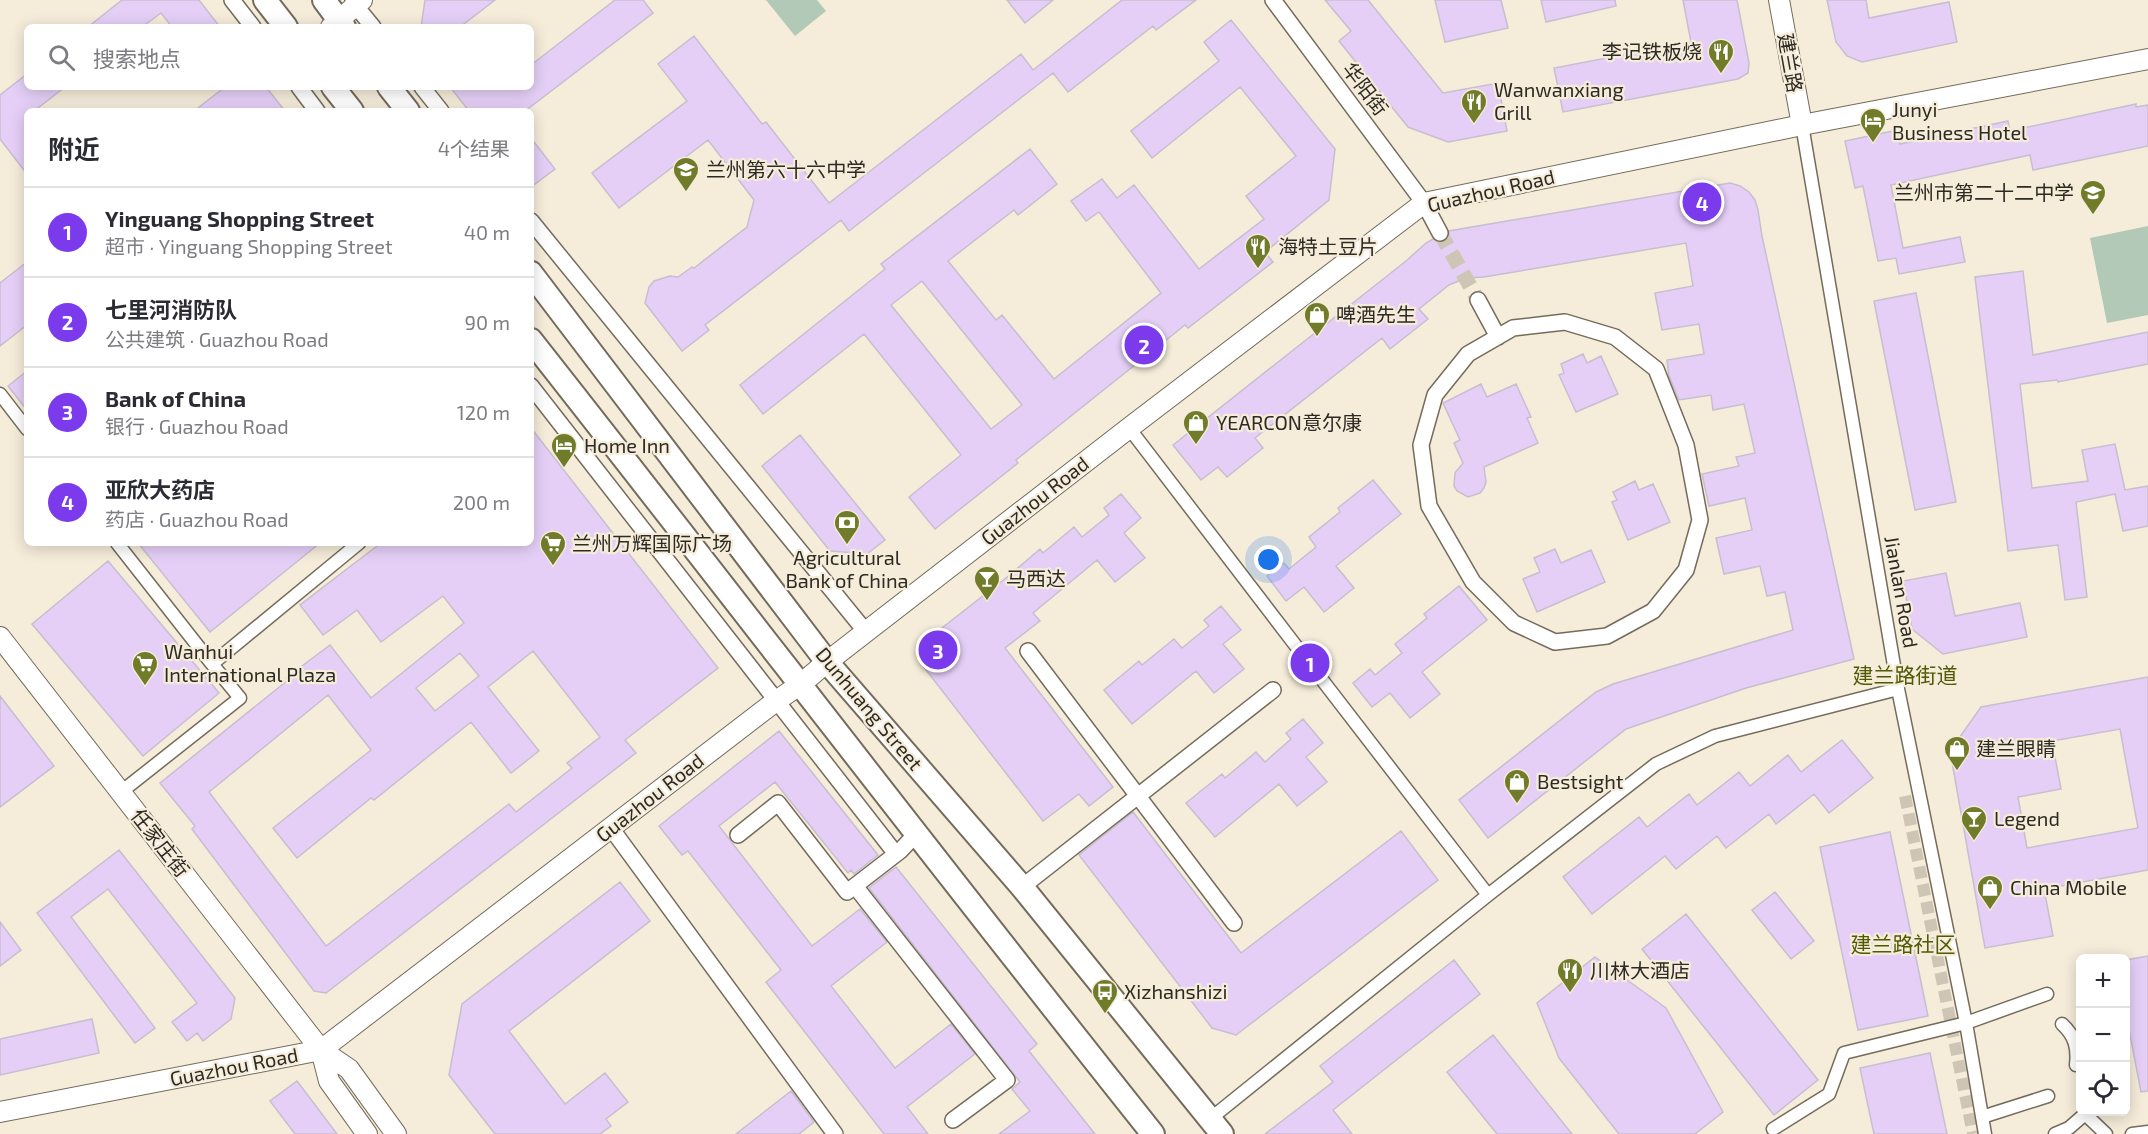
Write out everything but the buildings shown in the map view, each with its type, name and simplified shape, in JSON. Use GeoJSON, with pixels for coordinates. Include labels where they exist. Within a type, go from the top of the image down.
{"type":"FeatureCollection","features":[{"type":"Feature","properties":{"kind":"main road"},"geometry":{"type":"LineString","coordinates":[[265,0],[284,24]]}},
{"type":"Feature","properties":{"kind":"main road"},"geometry":{"type":"LineString","coordinates":[[324,0],[347,13]]}},
{"type":"Feature","properties":{"kind":"main road"},"geometry":{"type":"LineString","coordinates":[[335,90],[350,108]]}},
{"type":"Feature","properties":{"kind":"main road"},"geometry":{"type":"LineString","coordinates":[[391,90],[406,108]]}},
{"type":"Feature","properties":{"kind":"main road","name":"Dunhuang Street"},"geometry":{"type":"LineString","coordinates":[[534,277],[827,662],[1022,887],[1216,1126]]}},
{"type":"Feature","properties":{"kind":"main road","name":"Dunhuang Street"},"geometry":{"type":"LineString","coordinates":[[534,344],[1153,1134]]}},
{"type":"Feature","properties":{"kind":"street"},"geometry":{"type":"LineString","coordinates":[[232,0],[251,24]]}},
{"type":"Feature","properties":{"kind":"street","name":"华阳街"},"geometry":{"type":"LineString","coordinates":[[1272,0],[1424,203],[1440,233]]}},
{"type":"Feature","properties":{"kind":"street","name":"建兰路"},"geometry":{"type":"LineString","coordinates":[[1779,0],[1802,125]]}},
{"type":"Feature","properties":{"kind":"street"},"geometry":{"type":"LineString","coordinates":[[347,13],[367,24]]}},
{"type":"Feature","properties":{"kind":"street","name":"Guazhou Road"},"geometry":{"type":"LineString","coordinates":[[0,1112],[321,1050],[801,684],[1129,428],[1424,203],[1802,125],[2148,59]]}},
{"type":"Feature","properties":{"kind":"street"},"geometry":{"type":"LineString","coordinates":[[301,90],[315,108]]}},
{"type":"Feature","properties":{"kind":"street"},"geometry":{"type":"LineString","coordinates":[[424,90],[439,108]]}},
{"type":"Feature","properties":{"kind":"street","name":"Jianlan Road"},"geometry":{"type":"LineString","coordinates":[[1802,125],[1898,689],[1966,1023],[1985,1134]]}},
{"type":"Feature","properties":{"kind":"street"},"geometry":{"type":"LineString","coordinates":[[534,225],[866,632]]}},
{"type":"Feature","properties":{"kind":"street"},"geometry":{"type":"LineString","coordinates":[[1478,300],[1498,336]]}},
{"type":"Feature","properties":{"kind":"street"},"geometry":{"type":"LineString","coordinates":[[1565,322],[1615,337],[1656,369],[1686,446],[1700,520],[1686,570],[1653,611],[1607,636],[1555,642],[1514,623],[1473,582],[1429,506],[1421,445],[1435,395],[1468,354],[1498,336],[1513,328],[1565,322]]}},
{"type":"Feature","properties":{"kind":"street"},"geometry":{"type":"LineString","coordinates":[[0,394],[24,425]]}},
{"type":"Feature","properties":{"kind":"street"},"geometry":{"type":"LineString","coordinates":[[534,395],[896,854]]}},
{"type":"Feature","properties":{"kind":"street"},"geometry":{"type":"LineString","coordinates":[[1129,428],[1296,646]]}},
{"type":"Feature","properties":{"kind":"street"},"geometry":{"type":"LineString","coordinates":[[119,546],[240,698],[121,792]]}},
{"type":"Feature","properties":{"kind":"street"},"geometry":{"type":"LineString","coordinates":[[212,664],[355,546]]}},
{"type":"Feature","properties":{"kind":"street","name":"任家庄街"},"geometry":{"type":"LineString","coordinates":[[0,637],[321,1050]]}},
{"type":"Feature","properties":{"kind":"street"},"geometry":{"type":"LineString","coordinates":[[1028,651],[1234,922]]}},
{"type":"Feature","properties":{"kind":"street"},"geometry":{"type":"LineString","coordinates":[[1323,681],[1488,895]]}},
{"type":"Feature","properties":{"kind":"street"},"geometry":{"type":"LineString","coordinates":[[1216,1126],[1488,895],[1656,764],[1715,736],[1898,689]]}},
{"type":"Feature","properties":{"kind":"street"},"geometry":{"type":"LineString","coordinates":[[1022,887],[1273,690]]}},
{"type":"Feature","properties":{"kind":"street"},"geometry":{"type":"LineString","coordinates":[[738,835],[778,804],[847,892],[896,854],[916,834]]}},
{"type":"Feature","properties":{"kind":"street"},"geometry":{"type":"LineString","coordinates":[[611,828],[835,1134]]}},
{"type":"Feature","properties":{"kind":"street"},"geometry":{"type":"LineString","coordinates":[[855,886],[1007,1080],[953,1120]]}},
{"type":"Feature","properties":{"kind":"street"},"geometry":{"type":"LineString","coordinates":[[1773,1129],[1829,1094],[1844,1053],[1966,1023],[2047,994]]}},
{"type":"Feature","properties":{"kind":"street"},"geometry":{"type":"LineString","coordinates":[[2062,1024],[2071,1032],[2078,1051],[2076,1062]]}},
{"type":"Feature","properties":{"kind":"street"},"geometry":{"type":"LineString","coordinates":[[321,1050],[329,1081],[367,1134]]}},
{"type":"Feature","properties":{"kind":"street"},"geometry":{"type":"LineString","coordinates":[[321,1050],[349,1069],[396,1134]]}},
{"type":"Feature","properties":{"kind":"street"},"geometry":{"type":"LineString","coordinates":[[1982,1117],[2048,1096]]}},
{"type":"Feature","properties":{"kind":"street"},"geometry":{"type":"LineString","coordinates":[[2055,1134],[2069,1128],[2082,1116]]}},
{"type":"Feature","properties":{"kind":"street"},"geometry":{"type":"LineString","coordinates":[[2088,1116],[2106,1134]]}},
{"type":"Feature","properties":{"kind":"street"},"geometry":{"type":"LineString","coordinates":[[2132,1134],[2148,1131]]}},
{"type":"Feature","properties":{"kind":"green space"},"geometry":{"type":"Polygon","coordinates":[[[766,0],[817,0],[826,11],[795,36],[766,0]]]}},
{"type":"Feature","properties":{"kind":"green space"},"geometry":{"type":"Polygon","coordinates":[[[2148,226],[2148,315],[2107,323],[2090,238],[2148,226]]]}},
{"type":"Feature","properties":{"kind":"tunnel"},"geometry":{"type":"LineString","coordinates":[[1440,233],[1478,300]]}},
{"type":"Feature","properties":{"kind":"tunnel"},"geometry":{"type":"LineString","coordinates":[[1296,646],[1323,681]]}},
{"type":"Feature","properties":{"kind":"tunnel"},"geometry":{"type":"LineString","coordinates":[[1905,796],[1973,1134]]}},
{"type":"Feature","properties":{"kind":"place","name":"李记铁板烧"},"geometry":{"type":"Point","coordinates":[1721,75]}},
{"type":"Feature","properties":{"kind":"place","name":"Wanwanxiang Grill"},"geometry":{"type":"Point","coordinates":[1474,125]}},
{"type":"Feature","properties":{"kind":"place","name":"Junyi Business Hotel"},"geometry":{"type":"Point","coordinates":[1873,144]}},
{"type":"Feature","properties":{"kind":"place","name":"兰州第六十六中学"},"geometry":{"type":"Point","coordinates":[686,193]}},
{"type":"Feature","properties":{"kind":"place","name":"亚欣大药店"},"geometry":{"type":"Point","coordinates":[1702,202]}},
{"type":"Feature","properties":{"kind":"place","name":"兰州市第二十二中学"},"geometry":{"type":"Point","coordinates":[2093,216]}},
{"type":"Feature","properties":{"kind":"place","name":"海特土豆片"},"geometry":{"type":"Point","coordinates":[1258,270]}},
{"type":"Feature","properties":{"kind":"place","name":"啤酒先生"},"geometry":{"type":"Point","coordinates":[1317,338]}},
{"type":"Feature","properties":{"kind":"place","name":"七里河消防队"},"geometry":{"type":"Point","coordinates":[1144,345]}},
{"type":"Feature","properties":{"kind":"place","name":"YEARCON意尔康"},"geometry":{"type":"Point","coordinates":[1196,446]}},
{"type":"Feature","properties":{"kind":"place","name":"Home Inn"},"geometry":{"type":"Point","coordinates":[564,469]}},
{"type":"Feature","properties":{"kind":"place","name":"Agricultural Bank of China"},"geometry":{"type":"Point","coordinates":[847,546]}},
{"type":"Feature","properties":{"kind":"place","name":"兰州万辉国际广场"},"geometry":{"type":"Point","coordinates":[553,567]}},
{"type":"Feature","properties":{"kind":"place","name":"马西达"},"geometry":{"type":"Point","coordinates":[987,602]}},
{"type":"Feature","properties":{"kind":"place","name":"Bank of China"},"geometry":{"type":"Point","coordinates":[938,650]}},
{"type":"Feature","properties":{"kind":"place","name":"Yinguang Shopping Street"},"geometry":{"type":"Point","coordinates":[1310,663]}},
{"type":"Feature","properties":{"kind":"place","name":"Wanhui International Plaza"},"geometry":{"type":"Point","coordinates":[145,687]}},
{"type":"Feature","properties":{"kind":"place","name":"建兰眼睛"},"geometry":{"type":"Point","coordinates":[1957,772]}},
{"type":"Feature","properties":{"kind":"place","name":"Bestsight"},"geometry":{"type":"Point","coordinates":[1517,805]}},
{"type":"Feature","properties":{"kind":"place","name":"Legend"},"geometry":{"type":"Point","coordinates":[1974,842]}},
{"type":"Feature","properties":{"kind":"place","name":"China Mobile"},"geometry":{"type":"Point","coordinates":[1990,911]}},
{"type":"Feature","properties":{"kind":"place","name":"川林大酒店"},"geometry":{"type":"Point","coordinates":[1570,994]}},
{"type":"Feature","properties":{"kind":"place","name":"Xizhanshizi"},"geometry":{"type":"Point","coordinates":[1105,1015]}},
{"type":"Feature","properties":{"kind":"district","name":"建兰路街道"},"geometry":{"type":"Point","coordinates":[1905,676]}},
{"type":"Feature","properties":{"kind":"district","name":"建兰路社区"},"geometry":{"type":"Point","coordinates":[1903,945]}}]}
